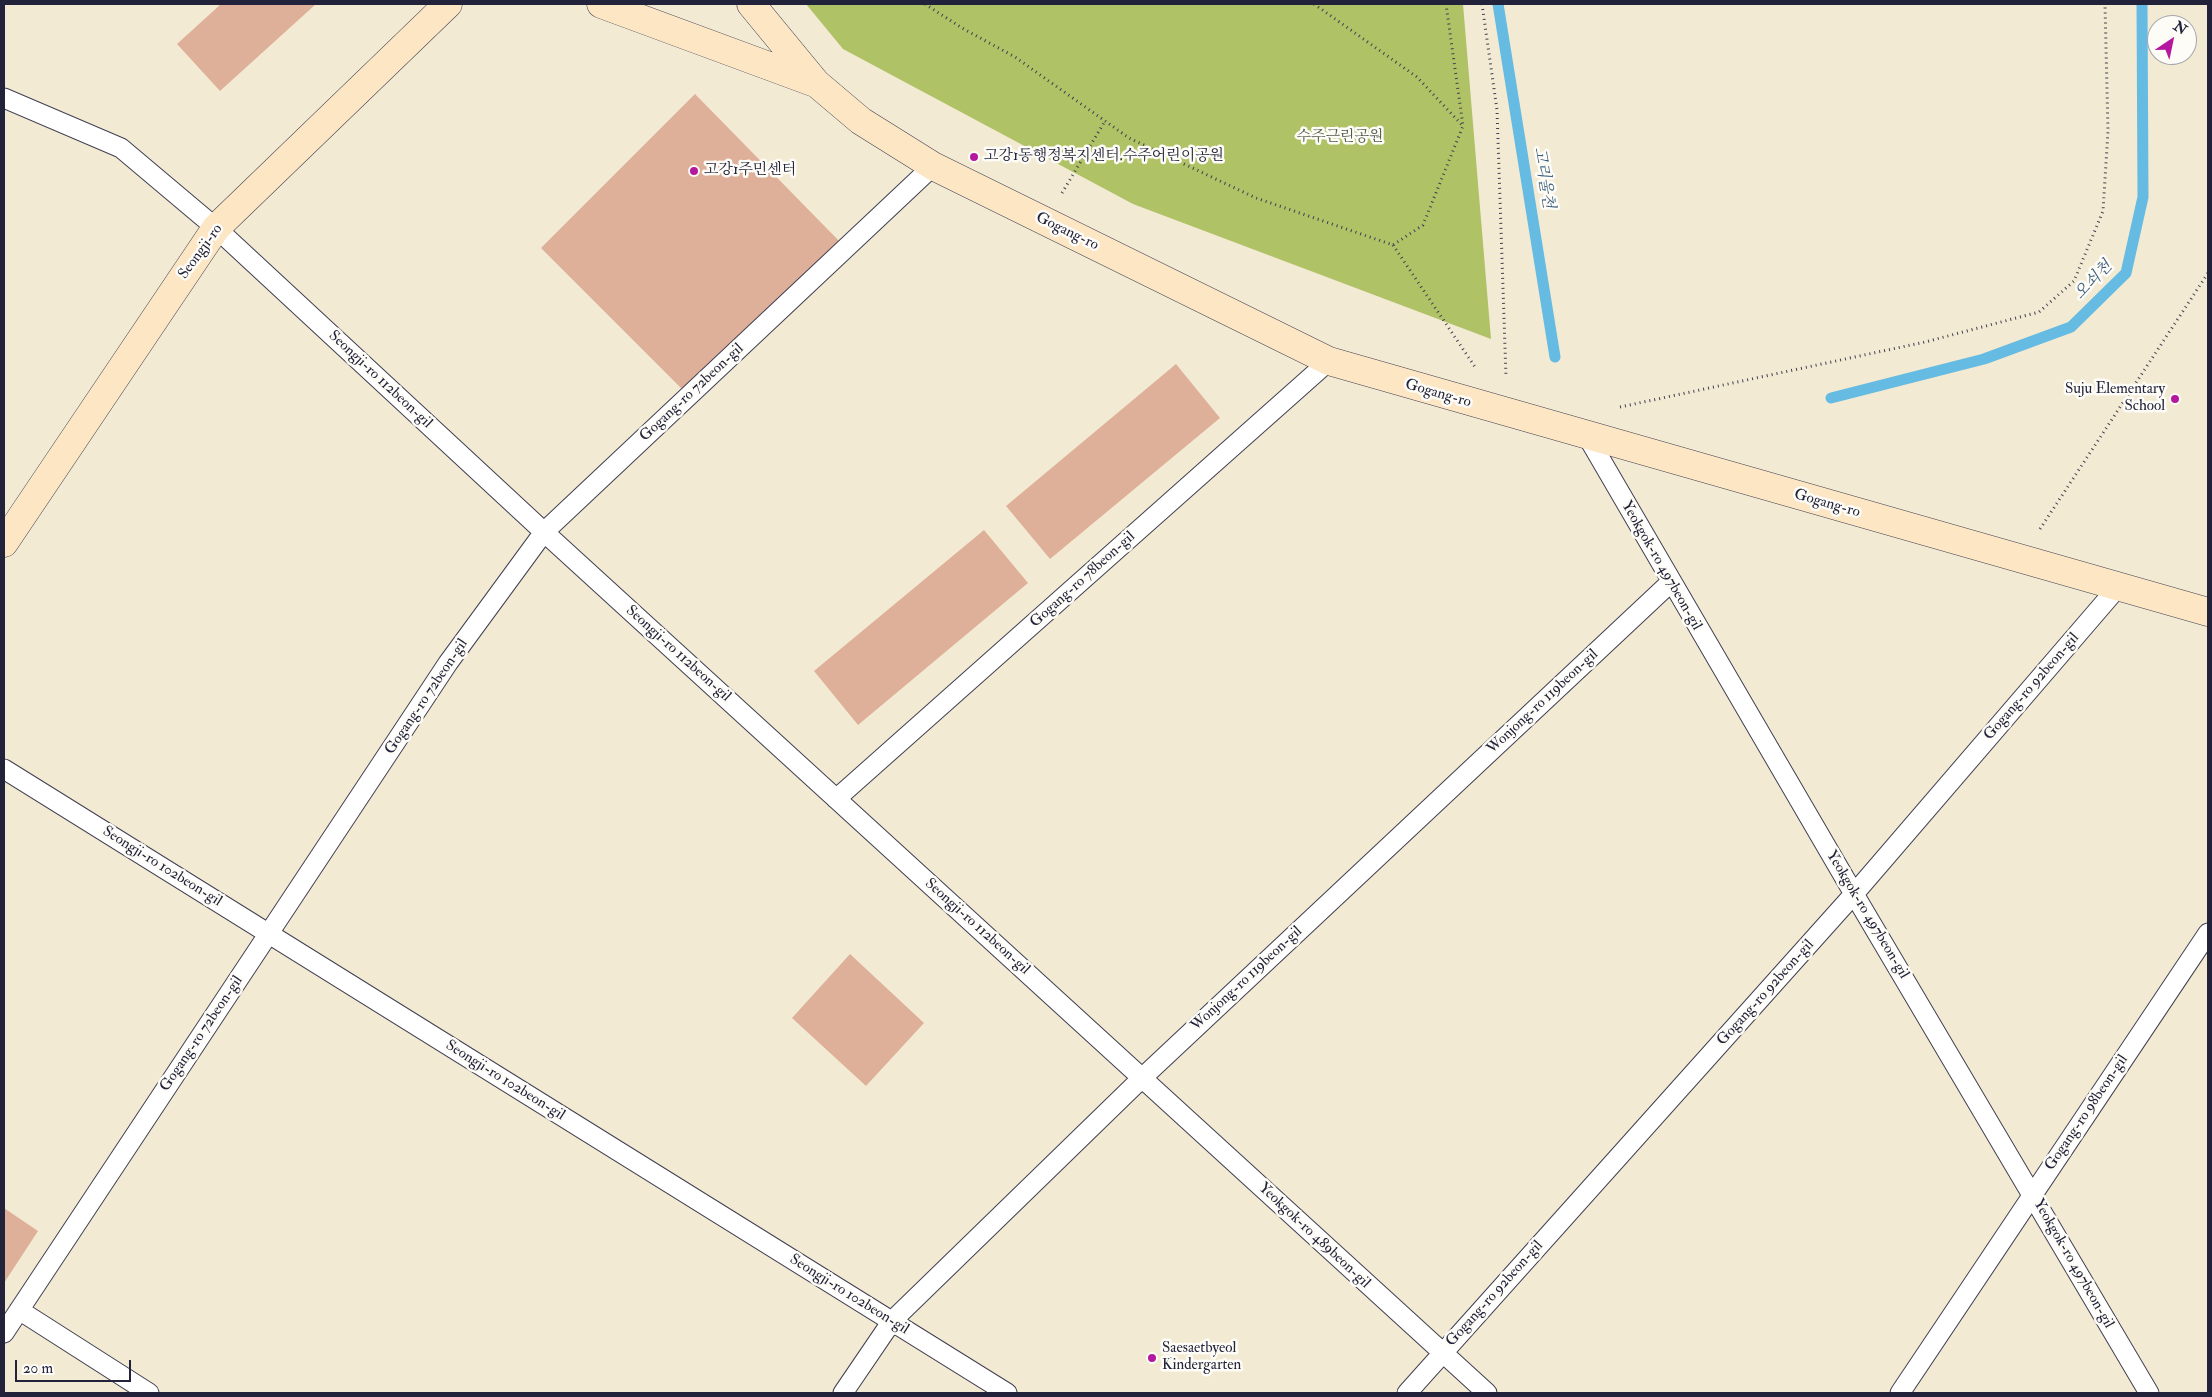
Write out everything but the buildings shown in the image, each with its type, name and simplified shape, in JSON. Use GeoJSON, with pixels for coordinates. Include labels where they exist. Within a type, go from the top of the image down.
{"type":"FeatureCollection","features":[{"type":"Feature","properties":{"kind":"street","name":"Seongji-ro"},"geometry":{"type":"LineString","coordinates":[[4,543],[216,228],[448,4]]}},
{"type":"Feature","properties":{"kind":"street"},"geometry":{"type":"LineString","coordinates":[[601,4],[816,83]]}},
{"type":"Feature","properties":{"kind":"street","name":"Gogang-ro"},"geometry":{"type":"LineString","coordinates":[[751,4],[816,83],[861,121],[933,166],[1329,361],[2208,612]]}},
{"type":"Feature","properties":{"kind":"lane","name":"Seongji-ro 112beon-gil"},"geometry":{"type":"LineString","coordinates":[[4,98],[121,148],[216,228],[544,532],[1142,1078]]}},
{"type":"Feature","properties":{"kind":"lane","name":"Gogang-ro 72beon-gil"},"geometry":{"type":"LineString","coordinates":[[4,1333],[448,663],[544,532],[933,166]]}},
{"type":"Feature","properties":{"kind":"lane","name":"Gogang-ro 78beon-gil"},"geometry":{"type":"LineString","coordinates":[[836,799],[1329,361]]}},
{"type":"Feature","properties":{"kind":"lane","name":"Yeokgok-ro 497beon-gil"},"geometry":{"type":"LineString","coordinates":[[1587,436],[1854,894],[2149,1393]]}},
{"type":"Feature","properties":{"kind":"lane","name":"Wonjong-ro 119beon-gil"},"geometry":{"type":"LineString","coordinates":[[843,1393],[892,1321],[1142,1078],[1671,582]]}},
{"type":"Feature","properties":{"kind":"lane","name":"Gogang-ro 92beon-gil"},"geometry":{"type":"LineString","coordinates":[[1407,1393],[1854,894],[2118,587]]}},
{"type":"Feature","properties":{"kind":"lane","name":"Seongji-ro 102beon-gil"},"geometry":{"type":"LineString","coordinates":[[4,769],[1007,1393]]}},
{"type":"Feature","properties":{"kind":"lane","name":"Gogang-ro 98beon-gil"},"geometry":{"type":"LineString","coordinates":[[1900,1393],[2208,933]]}},
{"type":"Feature","properties":{"kind":"lane","name":"Yeokgok-ro 489beon-gil"},"geometry":{"type":"LineString","coordinates":[[1142,1078],[1487,1393]]}},
{"type":"Feature","properties":{"kind":"lane"},"geometry":{"type":"LineString","coordinates":[[19,1310],[148,1393]]}},
{"type":"Feature","properties":{"kind":"path"},"geometry":{"type":"LineString","coordinates":[[925,4],[962,28],[1015,57],[1129,138],[1256,198],[1393,245],[1506,413]]}},
{"type":"Feature","properties":{"kind":"path"},"geometry":{"type":"LineString","coordinates":[[1314,4],[1417,76],[1463,126]]}},
{"type":"Feature","properties":{"kind":"path"},"geometry":{"type":"LineString","coordinates":[[1393,245],[1423,225],[1463,126],[1446,4]]}},
{"type":"Feature","properties":{"kind":"path"},"geometry":{"type":"LineString","coordinates":[[1482,4],[1497,110],[1506,413]]}},
{"type":"Feature","properties":{"kind":"path"},"geometry":{"type":"LineString","coordinates":[[1619,407],[1925,342],[2038,312],[2074,281],[2103,211],[2108,131],[2105,4]]}},
{"type":"Feature","properties":{"kind":"path"},"geometry":{"type":"LineString","coordinates":[[1045,221],[1105,121]]}},
{"type":"Feature","properties":{"kind":"path"},"geometry":{"type":"LineString","coordinates":[[2020,559],[2208,273]]}},
{"type":"Feature","properties":{"kind":"green space","name":"수주근린공원"},"geometry":{"type":"Polygon","coordinates":[[[806,4],[1463,4],[1491,339],[1133,204],[843,49],[806,4]]]}},
{"type":"Feature","properties":{"kind":"waterway","name":"고리울천"},"geometry":{"type":"LineString","coordinates":[[1498,4],[1555,357]]}},
{"type":"Feature","properties":{"kind":"waterway","name":"오쇠천"},"geometry":{"type":"LineString","coordinates":[[1831,398],[1984,359],[2071,327],[2126,273],[2143,197],[2142,4]]}},
{"type":"Feature","properties":{"kind":"place","name":"고강1동행정복지센터.수주어린이공원"},"geometry":{"type":"Point","coordinates":[974,157]}},
{"type":"Feature","properties":{"kind":"place","name":"고강1주민센터"},"geometry":{"type":"Point","coordinates":[694,171]}},
{"type":"Feature","properties":{"kind":"place","name":"Suju Elementary School"},"geometry":{"type":"Point","coordinates":[2175,399]}},
{"type":"Feature","properties":{"kind":"place","name":"Saesaetbyeol Kindergarten"},"geometry":{"type":"Point","coordinates":[1152,1358]}}]}
